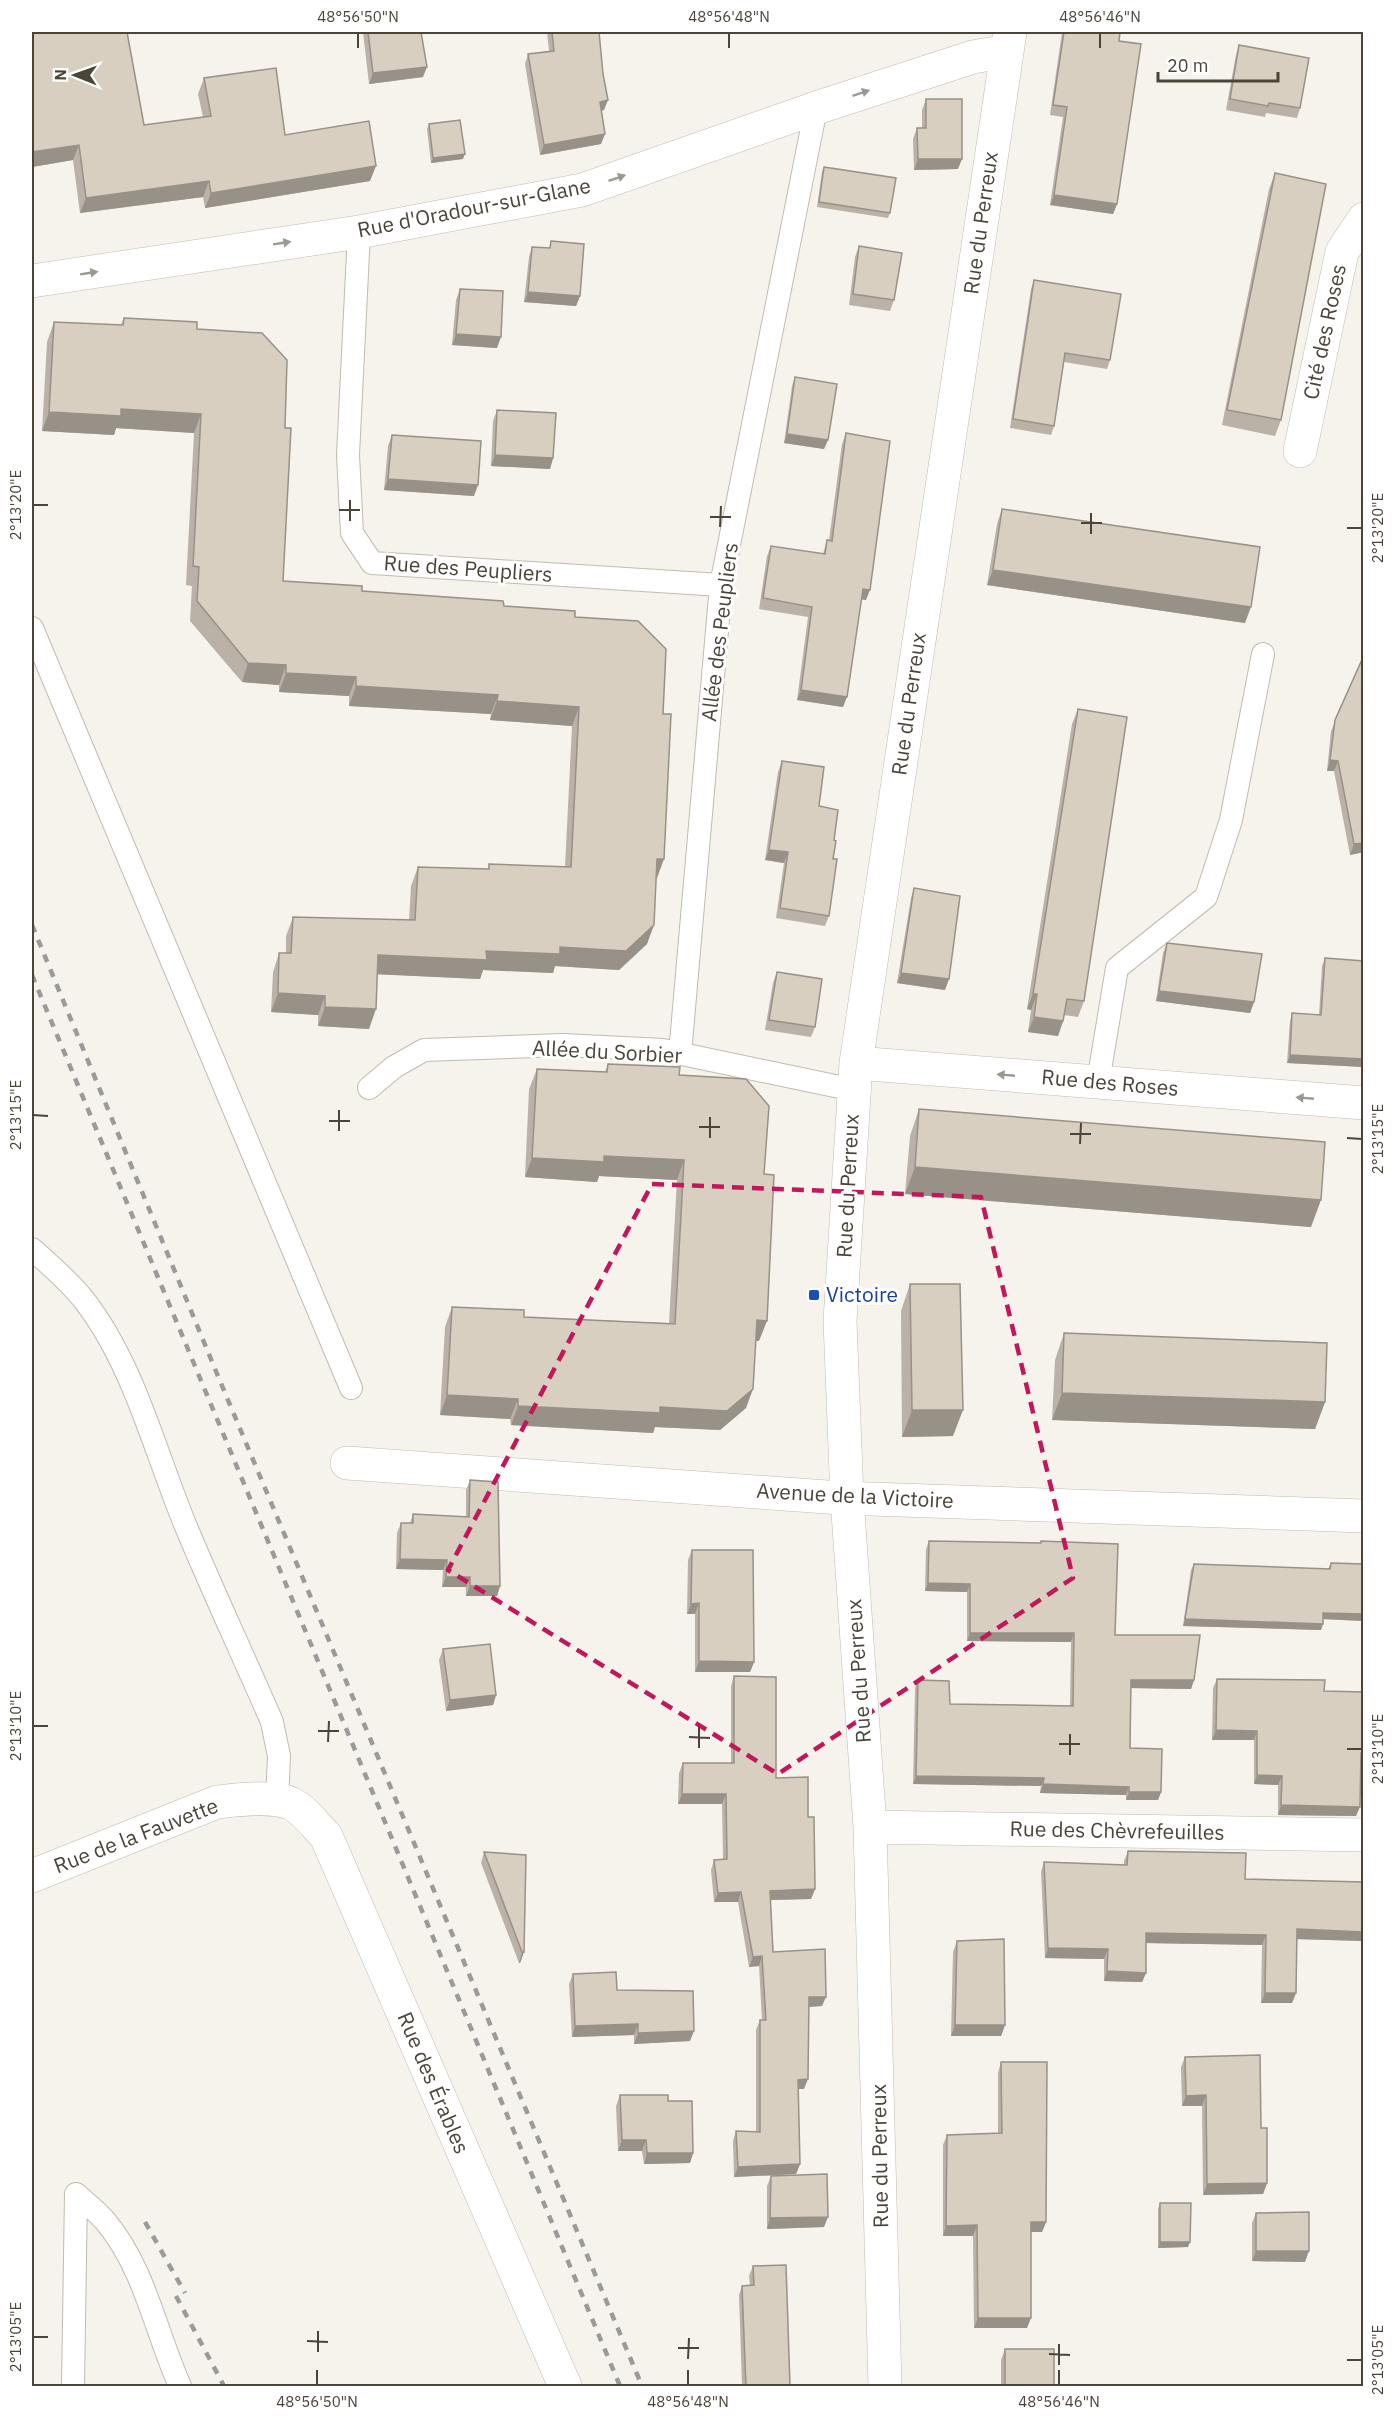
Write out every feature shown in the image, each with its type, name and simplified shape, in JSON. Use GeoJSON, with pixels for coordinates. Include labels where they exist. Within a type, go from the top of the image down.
{"type":"FeatureCollection","features":[{"type":"Feature","properties":{"kind":"street","name":"Rue d'Oradour-sur-Glane"},"geometry":{"type":"LineString","coordinates":[[32,281],[359,232],[582,190],[816,108],[973,57],[1008,41]]}},
{"type":"Feature","properties":{"kind":"street","name":"Rue du Perreux"},"geometry":{"type":"LineString","coordinates":[[885,2386],[870,1827],[847,1498],[840,1321],[855,1076],[1008,41]]}},
{"type":"Feature","properties":{"kind":"street","name":"Cité des Roses"},"geometry":{"type":"LineString","coordinates":[[1299,451],[1342,252],[1364,219]]}},
{"type":"Feature","properties":{"kind":"street","name":"Rue des Roses"},"geometry":{"type":"LineString","coordinates":[[855,1076],[1098,1082],[1364,1103]]}},
{"type":"Feature","properties":{"kind":"street","name":"Avenue de la Victoire"},"geometry":{"type":"LineString","coordinates":[[347,1463],[847,1498],[1364,1516]]}},
{"type":"Feature","properties":{"kind":"street","name":"Rue de la Fauvette"},"geometry":{"type":"LineString","coordinates":[[32,1875],[217,1802],[247,1799],[277,1801]]}},
{"type":"Feature","properties":{"kind":"street","name":"Rue des Érables"},"geometry":{"type":"LineString","coordinates":[[277,1801],[292,1804],[326,1836],[565,2386]]}},
{"type":"Feature","properties":{"kind":"street","name":"Rue des Chèvrefeuilles"},"geometry":{"type":"LineString","coordinates":[[870,1827],[1364,1835]]}},
{"type":"Feature","properties":{"kind":"lane","name":"Allée des Peupliers"},"geometry":{"type":"LineString","coordinates":[[680,1054],[721,585],[816,108]]}},
{"type":"Feature","properties":{"kind":"lane","name":"Rue des Peupliers"},"geometry":{"type":"LineString","coordinates":[[359,232],[348,455],[352,533],[372,563],[721,585]]}},
{"type":"Feature","properties":{"kind":"lane"},"geometry":{"type":"LineString","coordinates":[[32,628],[351,1388]]}},
{"type":"Feature","properties":{"kind":"lane"},"geometry":{"type":"LineString","coordinates":[[1098,1082],[1117,968],[1206,897],[1231,820],[1263,654]]}},
{"type":"Feature","properties":{"kind":"lane","name":"Allée du Sorbier"},"geometry":{"type":"LineString","coordinates":[[369,1088],[394,1067],[424,1050],[563,1045],[663,1050],[855,1076]]}},
{"type":"Feature","properties":{"kind":"lane"},"geometry":{"type":"LineString","coordinates":[[32,1249],[84,1300],[111,1343],[134,1393],[187,1528],[272,1722],[279,1756],[277,1801]]}},
{"type":"Feature","properties":{"kind":"lane"},"geometry":{"type":"LineString","coordinates":[[73,2386],[76,2194],[106,2223],[139,2275],[167,2357],[180,2386]]}},
{"type":"Feature","properties":{"kind":"highlighted area"},"geometry":{"type":"Polygon","coordinates":[[[652,1184],[981,1197],[1073,1578],[778,1774],[448,1570],[652,1184]]]}},
{"type":"Feature","properties":{"kind":"building"},"geometry":{"type":"Polygon","coordinates":[[[32,32],[127,32],[144,125],[211,116],[204,78],[276,68],[285,135],[369,121],[376,166],[211,193],[209,181],[86,198],[79,145],[32,152],[32,32]]]}},
{"type":"Feature","properties":{"kind":"building"},"geometry":{"type":"Polygon","coordinates":[[[368,32],[421,32],[427,67],[373,73],[368,32]]]}},
{"type":"Feature","properties":{"kind":"building"},"geometry":{"type":"Polygon","coordinates":[[[552,32],[599,32],[608,100],[600,102],[605,134],[544,145],[528,54],[554,51],[552,32]]]}},
{"type":"Feature","properties":{"kind":"building"},"geometry":{"type":"Polygon","coordinates":[[[1064,32],[1120,32],[1119,41],[1141,44],[1117,204],[1054,195],[1067,107],[1053,105],[1064,32]]]}},
{"type":"Feature","properties":{"kind":"building"},"geometry":{"type":"Polygon","coordinates":[[[1239,45],[1309,58],[1300,108],[1269,103],[1268,106],[1230,99],[1239,45]]]}},
{"type":"Feature","properties":{"kind":"building"},"geometry":{"type":"Polygon","coordinates":[[[926,99],[962,99],[962,159],[918,159],[917,128],[926,128],[926,99]]]}},
{"type":"Feature","properties":{"kind":"building"},"geometry":{"type":"Polygon","coordinates":[[[460,120],[465,154],[433,158],[429,124],[460,120]]]}},
{"type":"Feature","properties":{"kind":"building"},"geometry":{"type":"Polygon","coordinates":[[[824,167],[896,178],[890,213],[819,202],[824,167]]]}},
{"type":"Feature","properties":{"kind":"building"},"geometry":{"type":"Polygon","coordinates":[[[1275,173],[1326,184],[1281,420],[1227,410],[1275,173]]]}},
{"type":"Feature","properties":{"kind":"building"},"geometry":{"type":"Polygon","coordinates":[[[551,241],[584,244],[580,296],[528,292],[532,247],[550,248],[551,241]]]}},
{"type":"Feature","properties":{"kind":"building"},"geometry":{"type":"Polygon","coordinates":[[[859,246],[902,253],[894,300],[853,294],[859,246]]]}},
{"type":"Feature","properties":{"kind":"building"},"geometry":{"type":"Polygon","coordinates":[[[1034,280],[1121,294],[1110,360],[1065,353],[1054,426],[1013,419],[1034,280]]]}},
{"type":"Feature","properties":{"kind":"building"},"geometry":{"type":"Polygon","coordinates":[[[460,289],[503,291],[501,337],[456,334],[460,289]]]}},
{"type":"Feature","properties":{"kind":"building"},"geometry":{"type":"Polygon","coordinates":[[[124,318],[197,322],[197,329],[262,333],[287,360],[285,428],[291,428],[283,581],[362,586],[362,591],[503,601],[504,606],[575,611],[575,617],[638,621],[666,649],[663,714],[671,714],[664,859],[657,859],[654,925],[626,951],[560,947],[560,954],[486,951],[487,960],[378,955],[376,1009],[325,1007],[325,996],[278,993],[279,953],[291,953],[293,917],[415,920],[418,867],[489,869],[489,864],[571,867],[579,707],[497,701],[498,695],[356,686],[356,677],[286,673],[286,665],[248,663],[197,601],[199,567],[193,566],[201,414],[121,409],[121,416],[49,412],[54,322],[123,325],[124,318]]]}},
{"type":"Feature","properties":{"kind":"building"},"geometry":{"type":"Polygon","coordinates":[[[795,377],[837,384],[828,440],[787,434],[795,377]]]}},
{"type":"Feature","properties":{"kind":"building"},"geometry":{"type":"Polygon","coordinates":[[[497,410],[556,413],[553,458],[495,455],[497,410]]]}},
{"type":"Feature","properties":{"kind":"building"},"geometry":{"type":"Polygon","coordinates":[[[846,433],[890,441],[870,590],[863,589],[847,697],[801,690],[812,607],[763,598],[771,546],[825,554],[827,540],[832,541],[846,433]]]}},
{"type":"Feature","properties":{"kind":"building"},"geometry":{"type":"Polygon","coordinates":[[[392,435],[481,441],[478,485],[388,479],[392,435]]]}},
{"type":"Feature","properties":{"kind":"building"},"geometry":{"type":"Polygon","coordinates":[[[1002,509],[1260,547],[1251,607],[993,570],[1002,509]]]}},
{"type":"Feature","properties":{"kind":"building"},"geometry":{"type":"Polygon","coordinates":[[[1364,655],[1364,843],[1354,844],[1338,761],[1330,760],[1335,720],[1364,655]]]}},
{"type":"Feature","properties":{"kind":"building"},"geometry":{"type":"Polygon","coordinates":[[[1078,709],[1127,717],[1084,1001],[1067,999],[1063,1021],[1034,1017],[1037,994],[1033,994],[1078,709]]]}},
{"type":"Feature","properties":{"kind":"building"},"geometry":{"type":"Polygon","coordinates":[[[782,761],[824,767],[819,806],[838,810],[833,859],[837,859],[829,916],[780,908],[788,852],[769,850],[782,761]]]}},
{"type":"Feature","properties":{"kind":"building"},"geometry":{"type":"Polygon","coordinates":[[[914,888],[960,896],[949,979],[901,973],[914,888]]]}},
{"type":"Feature","properties":{"kind":"building"},"geometry":{"type":"Polygon","coordinates":[[[1167,943],[1262,954],[1254,1002],[1159,991],[1167,943]]]}},
{"type":"Feature","properties":{"kind":"building"},"geometry":{"type":"Polygon","coordinates":[[[1325,958],[1364,961],[1364,1059],[1290,1055],[1292,1013],[1321,1015],[1325,958]]]}},
{"type":"Feature","properties":{"kind":"building"},"geometry":{"type":"Polygon","coordinates":[[[777,972],[822,979],[815,1027],[769,1020],[777,972]]]}},
{"type":"Feature","properties":{"kind":"building"},"geometry":{"type":"Polygon","coordinates":[[[608,1064],[680,1067],[679,1075],[746,1079],[769,1106],[764,1174],[774,1175],[767,1321],[757,1320],[753,1389],[727,1411],[660,1407],[660,1413],[518,1406],[518,1399],[447,1395],[452,1307],[524,1310],[524,1317],[675,1324],[684,1160],[604,1156],[604,1162],[532,1158],[537,1069],[607,1072],[608,1064]]]}},
{"type":"Feature","properties":{"kind":"building"},"geometry":{"type":"Polygon","coordinates":[[[919,1109],[1325,1142],[1321,1200],[915,1167],[919,1109]]]}},
{"type":"Feature","properties":{"kind":"building"},"geometry":{"type":"Polygon","coordinates":[[[910,1284],[960,1284],[963,1410],[912,1410],[910,1284]]]}},
{"type":"Feature","properties":{"kind":"building"},"geometry":{"type":"Polygon","coordinates":[[[1064,1333],[1327,1343],[1325,1402],[1062,1393],[1064,1333]]]}},
{"type":"Feature","properties":{"kind":"building"},"geometry":{"type":"Polygon","coordinates":[[[470,1480],[498,1482],[500,1586],[470,1586],[470,1577],[446,1577],[447,1560],[400,1559],[401,1523],[413,1523],[413,1514],[469,1517],[470,1480]]]}},
{"type":"Feature","properties":{"kind":"building"},"geometry":{"type":"Polygon","coordinates":[[[929,1541],[1118,1544],[1115,1635],[1200,1635],[1194,1680],[1131,1680],[1130,1748],[1162,1749],[1161,1792],[1129,1792],[1129,1787],[1043,1784],[1044,1778],[916,1776],[918,1680],[949,1681],[950,1704],[1073,1706],[1074,1633],[970,1633],[970,1584],[928,1583],[929,1541]]]}},
{"type":"Feature","properties":{"kind":"building"},"geometry":{"type":"Polygon","coordinates":[[[692,1550],[753,1550],[754,1662],[699,1661],[699,1603],[691,1604],[692,1550]]]}},
{"type":"Feature","properties":{"kind":"building"},"geometry":{"type":"Polygon","coordinates":[[[1331,1563],[1364,1564],[1364,1614],[1323,1613],[1323,1624],[1185,1619],[1194,1564],[1330,1569],[1331,1563]]]}},
{"type":"Feature","properties":{"kind":"building"},"geometry":{"type":"Polygon","coordinates":[[[490,1644],[496,1695],[450,1700],[443,1649],[490,1644]]]}},
{"type":"Feature","properties":{"kind":"building"},"geometry":{"type":"Polygon","coordinates":[[[734,1676],[776,1677],[776,1778],[808,1777],[808,1817],[814,1817],[815,1889],[770,1891],[773,1952],[825,1949],[826,1997],[809,1997],[808,2079],[798,2080],[800,2164],[738,2167],[736,2131],[760,2132],[760,2020],[766,2020],[762,1956],[753,1957],[741,1892],[718,1893],[714,1860],[727,1859],[726,1794],[682,1794],[683,1763],[734,1763],[734,1676]]]}},
{"type":"Feature","properties":{"kind":"building"},"geometry":{"type":"Polygon","coordinates":[[[1217,1679],[1325,1680],[1324,1691],[1364,1692],[1364,1753],[1361,1753],[1360,1807],[1281,1805],[1282,1776],[1257,1775],[1257,1731],[1216,1730],[1217,1679]]]}},
{"type":"Feature","properties":{"kind":"building"},"geometry":{"type":"Polygon","coordinates":[[[1128,1851],[1246,1853],[1245,1879],[1364,1882],[1364,1932],[1297,1929],[1296,1993],[1265,1993],[1266,1935],[1146,1933],[1146,1973],[1107,1971],[1108,1949],[1048,1948],[1044,1862],[1127,1865],[1128,1851]]]}},
{"type":"Feature","properties":{"kind":"building"},"geometry":{"type":"Polygon","coordinates":[[[484,1852],[526,1855],[524,1952],[522,1952],[484,1852]]]}},
{"type":"Feature","properties":{"kind":"building"},"geometry":{"type":"Polygon","coordinates":[[[1004,1939],[1005,2025],[955,2025],[957,1941],[1004,1939]]]}},
{"type":"Feature","properties":{"kind":"building"},"geometry":{"type":"Polygon","coordinates":[[[616,1972],[617,1990],[693,1991],[694,2031],[638,2033],[638,2024],[575,2026],[573,1974],[616,1972]]]}},
{"type":"Feature","properties":{"kind":"building"},"geometry":{"type":"Polygon","coordinates":[[[1260,2055],[1261,2128],[1267,2128],[1267,2183],[1207,2184],[1206,2095],[1186,2096],[1185,2057],[1260,2055]]]}},
{"type":"Feature","properties":{"kind":"building"},"geometry":{"type":"Polygon","coordinates":[[[1001,2062],[1047,2062],[1046,2222],[1031,2222],[1031,2318],[978,2318],[977,2225],[946,2226],[947,2135],[1002,2133],[1001,2062]]]}},
{"type":"Feature","properties":{"kind":"building"},"geometry":{"type":"Polygon","coordinates":[[[620,2095],[668,2095],[668,2101],[692,2101],[693,2153],[647,2153],[646,2140],[622,2140],[620,2095]]]}},
{"type":"Feature","properties":{"kind":"building"},"geometry":{"type":"Polygon","coordinates":[[[827,2174],[828,2217],[770,2218],[771,2176],[827,2174]]]}},
{"type":"Feature","properties":{"kind":"building"},"geometry":{"type":"Polygon","coordinates":[[[1160,2203],[1191,2203],[1190,2242],[1160,2242],[1160,2203]]]}},
{"type":"Feature","properties":{"kind":"building"},"geometry":{"type":"Polygon","coordinates":[[[1309,2212],[1309,2251],[1256,2251],[1256,2213],[1309,2212]]]}},
{"type":"Feature","properties":{"kind":"building"},"geometry":{"type":"Polygon","coordinates":[[[786,2265],[790,2386],[746,2386],[742,2286],[754,2285],[753,2266],[786,2265]]]}},
{"type":"Feature","properties":{"kind":"building"},"geometry":{"type":"Polygon","coordinates":[[[1005,2349],[1054,2349],[1054,2386],[1005,2386],[1005,2349]]]}},
{"type":"Feature","properties":{"kind":"building"},"geometry":{"type":"Polygon","coordinates":[[[1200,2385],[1200,2386],[1147,2386],[1200,2385]]]}},
{"type":"Feature","properties":{"kind":"railway"},"geometry":{"type":"LineString","coordinates":[[32,925],[220,1381],[642,2386]]}},
{"type":"Feature","properties":{"kind":"railway"},"geometry":{"type":"LineString","coordinates":[[32,975],[620,2386]]}},
{"type":"Feature","properties":{"kind":"railway"},"geometry":{"type":"LineString","coordinates":[[145,2222],[185,2293]]}},
{"type":"Feature","properties":{"kind":"railway"},"geometry":{"type":"LineString","coordinates":[[176,2296],[224,2386]]}},
{"type":"Feature","properties":{"kind":"place","name":"Victoire"},"geometry":{"type":"Point","coordinates":[814,1295]}}]}
